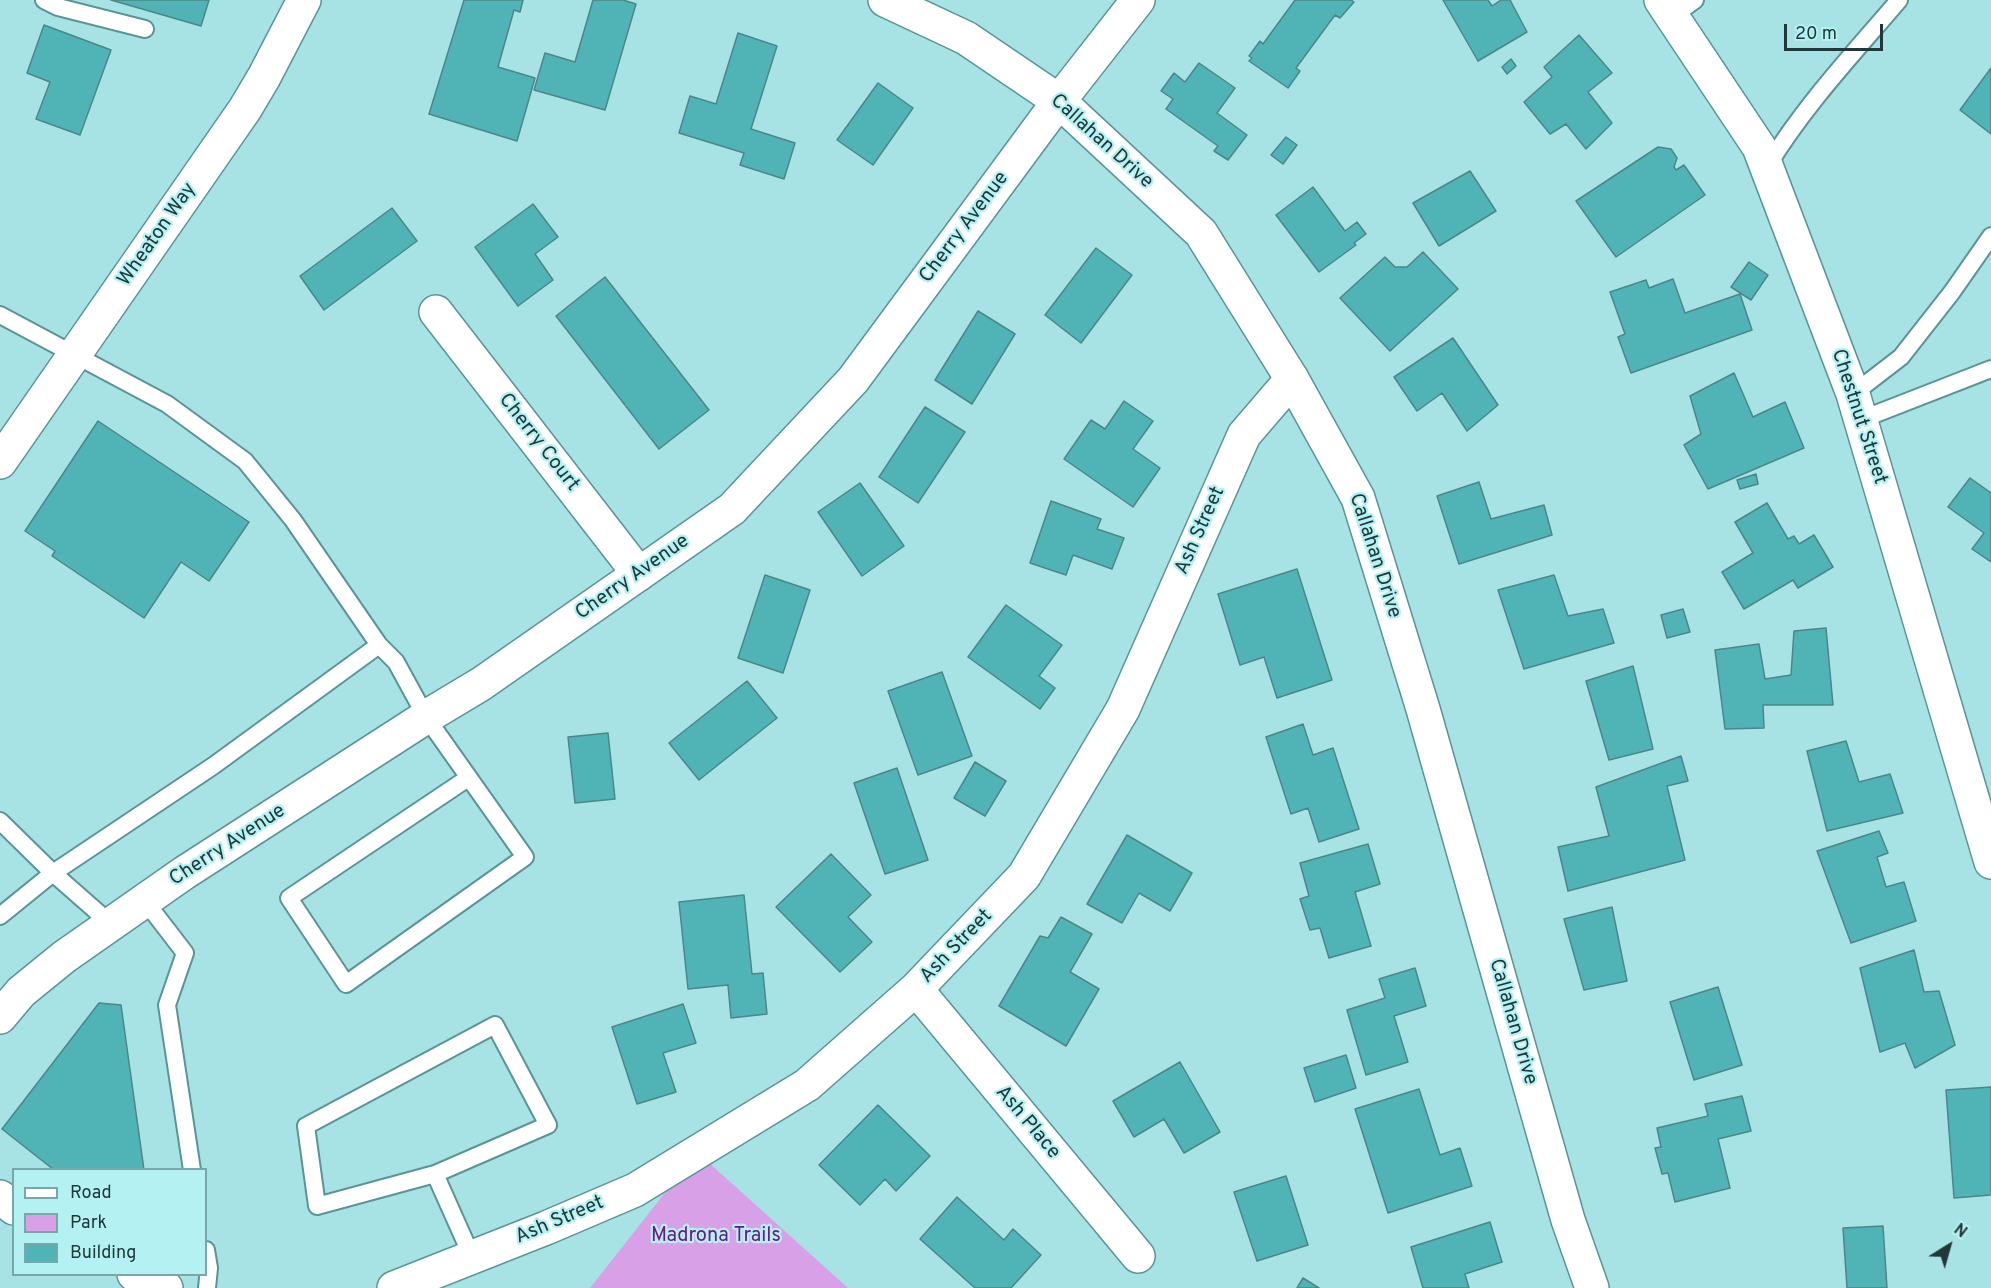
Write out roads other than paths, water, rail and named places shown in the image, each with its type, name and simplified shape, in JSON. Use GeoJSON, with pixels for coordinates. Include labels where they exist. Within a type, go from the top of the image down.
{"type":"FeatureCollection","features":[{"type":"Feature","properties":{"kind":"street","name":"Wheaton Way"},"geometry":{"type":"LineString","coordinates":[[0,462],[245,109],[304,0]]}},
{"type":"Feature","properties":{"kind":"street","name":"Callahan Drive"},"geometry":{"type":"LineString","coordinates":[[885,0],[966,38],[1059,101],[1201,233],[1292,379],[1358,498],[1423,709],[1568,1220],[1592,1288]]}},
{"type":"Feature","properties":{"kind":"street","name":"Cherry Avenue"},"geometry":{"type":"LineString","coordinates":[[0,1017],[21,992],[64,957],[184,873],[481,684],[732,509],[853,380],[1059,101],[1138,0]]}},
{"type":"Feature","properties":{"kind":"street","name":"Chestnut Street"},"geometry":{"type":"LineString","coordinates":[[1676,5],[1759,147],[1856,407],[1991,862]]}},
{"type":"Feature","properties":{"kind":"street","name":"Cherry Court"},"geometry":{"type":"LineString","coordinates":[[436,312],[639,574]]}},
{"type":"Feature","properties":{"kind":"street","name":"Ash Street"},"geometry":{"type":"LineString","coordinates":[[394,1288],[635,1190],[807,1085],[916,989],[1024,876],[1124,709],[1244,435],[1292,379]]}},
{"type":"Feature","properties":{"kind":"street","name":"Ash Place"},"geometry":{"type":"LineString","coordinates":[[916,989],[1138,1256]]}},
{"type":"Feature","properties":{"kind":"street"},"geometry":{"type":"LineString","coordinates":[[0,1197],[12,1206]]}},
{"type":"Feature","properties":{"kind":"street"},"geometry":{"type":"LineString","coordinates":[[136,1276],[166,1288]]}},
{"type":"Feature","properties":{"kind":"lane"},"geometry":{"type":"LineString","coordinates":[[44,0],[58,7],[145,29]]}},
{"type":"Feature","properties":{"kind":"lane"},"geometry":{"type":"LineString","coordinates":[[1767,168],[1804,112],[1899,0]]}},
{"type":"Feature","properties":{"kind":"lane"},"geometry":{"type":"LineString","coordinates":[[1856,407],[1901,357],[1952,292],[1991,236]]}},
{"type":"Feature","properties":{"kind":"lane"},"geometry":{"type":"LineString","coordinates":[[0,315],[167,404],[245,461],[293,520],[379,645],[396,662],[426,717],[525,857],[346,984],[290,898],[468,778]]}},
{"type":"Feature","properties":{"kind":"lane"},"geometry":{"type":"LineString","coordinates":[[1856,407],[1991,369]]}},
{"type":"Feature","properties":{"kind":"lane"},"geometry":{"type":"LineString","coordinates":[[0,916],[53,873],[213,766],[379,645]]}},
{"type":"Feature","properties":{"kind":"lane"},"geometry":{"type":"LineString","coordinates":[[0,821],[53,873],[111,924]]}},
{"type":"Feature","properties":{"kind":"lane"},"geometry":{"type":"LineString","coordinates":[[145,901],[185,953],[167,1005],[192,1168]]}},
{"type":"Feature","properties":{"kind":"lane"},"geometry":{"type":"LineString","coordinates":[[495,1025],[548,1125],[435,1174],[317,1206],[306,1126],[495,1025]]}},
{"type":"Feature","properties":{"kind":"lane"},"geometry":{"type":"LineString","coordinates":[[435,1174],[472,1257]]}},
{"type":"Feature","properties":{"kind":"lane"},"geometry":{"type":"LineString","coordinates":[[207,1256],[209,1268],[207,1288]]}},
{"type":"Feature","properties":{"kind":"park label","name":"Madrona Trails"},"geometry":{"type":"Point","coordinates":[716,1237]}}]}
